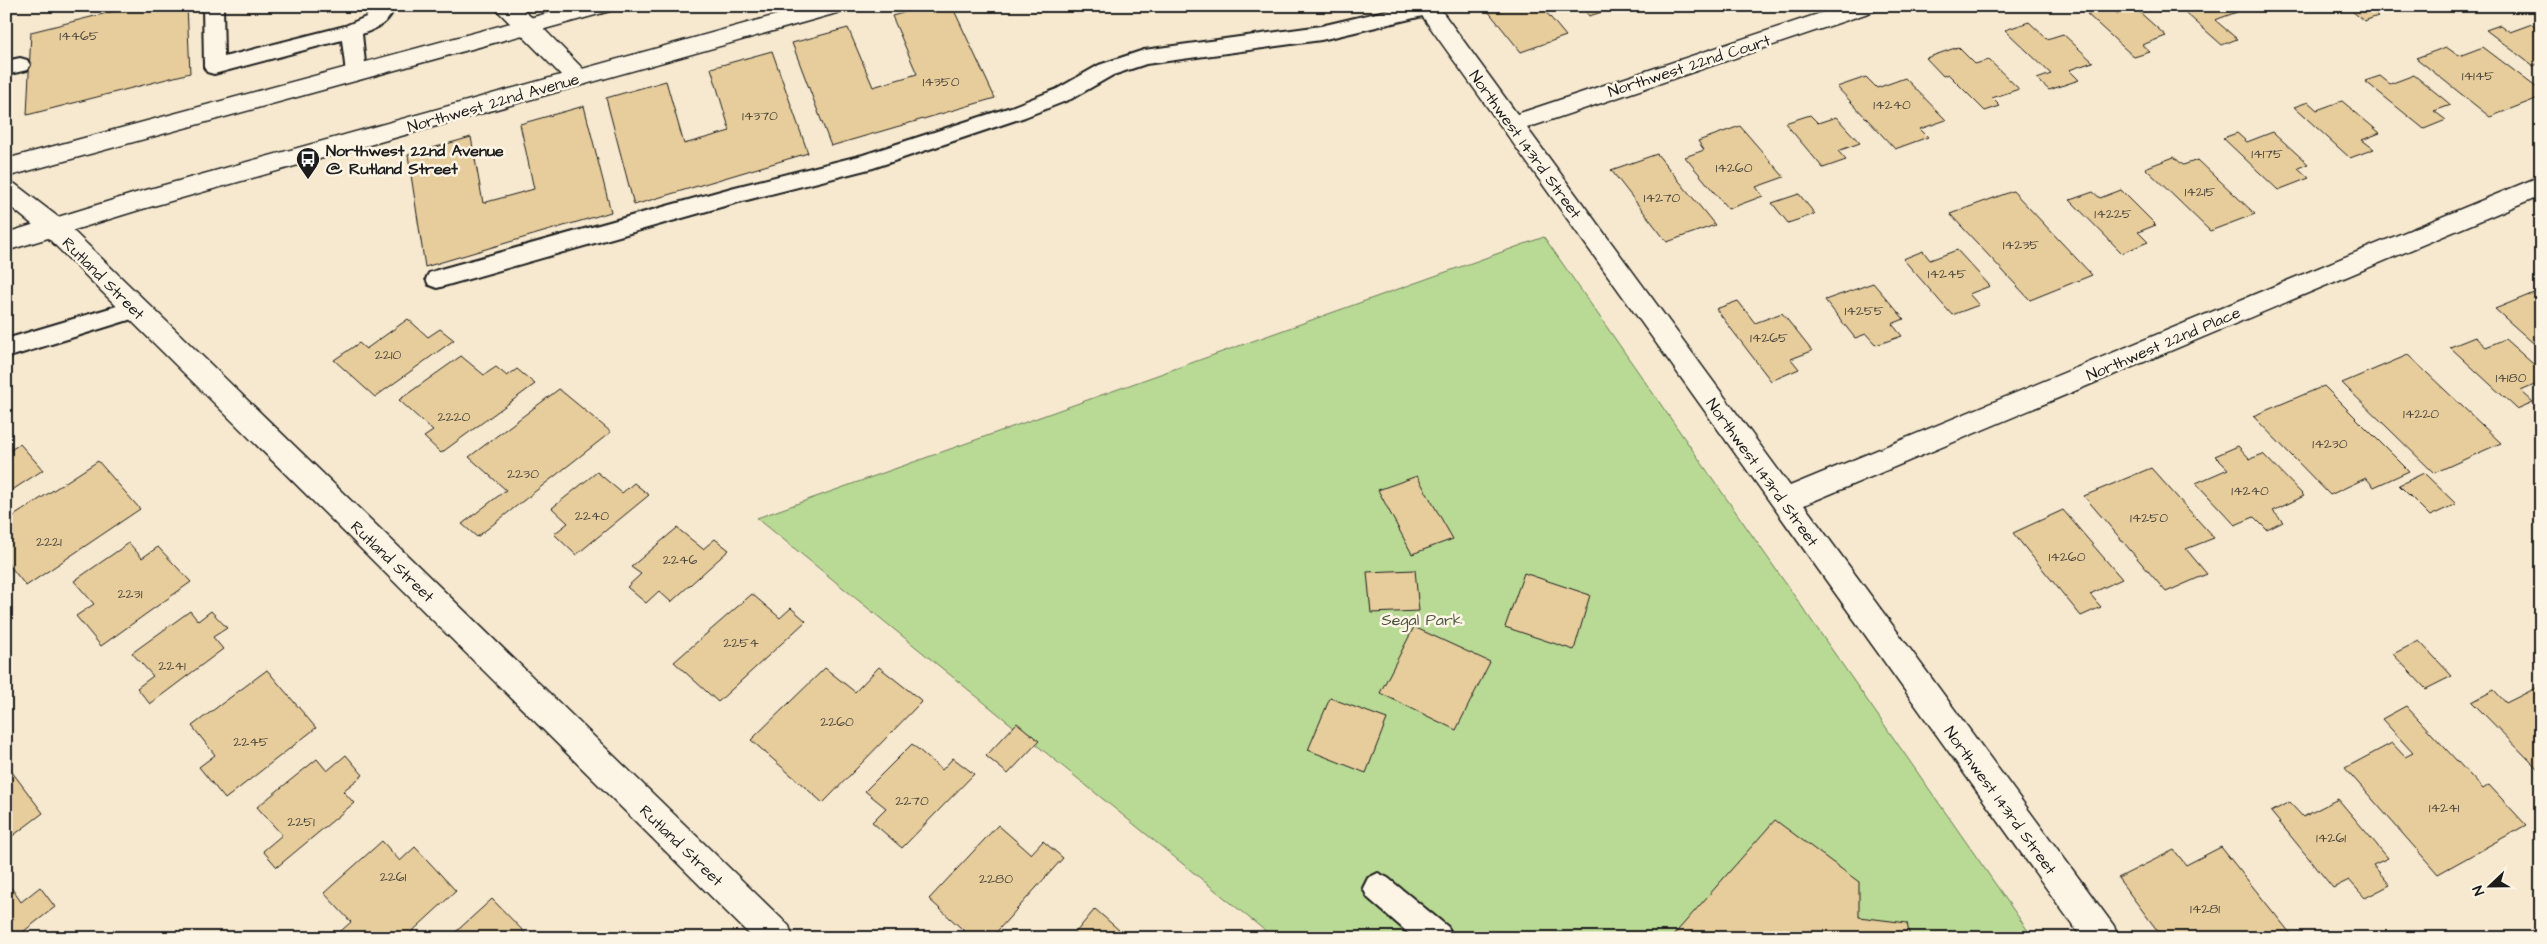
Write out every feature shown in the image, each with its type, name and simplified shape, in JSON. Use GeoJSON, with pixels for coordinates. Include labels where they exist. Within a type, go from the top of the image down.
{"type":"FeatureCollection","features":[{"type":"Feature","properties":{"kind":"street"},"geometry":{"type":"LineString","coordinates":[[504,6],[528,26],[578,78]]}},
{"type":"Feature","properties":{"kind":"street"},"geometry":{"type":"LineString","coordinates":[[6,168],[602,6]]}},
{"type":"Feature","properties":{"kind":"street","name":"Northwest 22nd Avenue"},"geometry":{"type":"LineString","coordinates":[[6,242],[53,227],[836,6]]}},
{"type":"Feature","properties":{"kind":"street","name":"Northwest 22nd Court"},"geometry":{"type":"LineString","coordinates":[[1511,125],[1866,6]]}},
{"type":"Feature","properties":{"kind":"street","name":"Northwest 143rd Street"},"geometry":{"type":"LineString","coordinates":[[1426,7],[2102,938]]}},
{"type":"Feature","properties":{"kind":"street","name":"Northwest 22nd Place"},"geometry":{"type":"LineString","coordinates":[[1785,502],[2541,185]]}},
{"type":"Feature","properties":{"kind":"street","name":"Rutland Street"},"geometry":{"type":"LineString","coordinates":[[6,190],[53,227],[776,938]]}},
{"type":"Feature","properties":{"kind":"lane"},"geometry":{"type":"LineString","coordinates":[[213,6],[214,67],[351,31],[373,22],[383,12],[384,6]]}},
{"type":"Feature","properties":{"kind":"lane"},"geometry":{"type":"LineString","coordinates":[[437,279],[865,162],[1018,112],[1064,94],[1106,70],[1144,57],[1321,33],[1426,7]]}},
{"type":"Feature","properties":{"kind":"lane"},"geometry":{"type":"LineString","coordinates":[[351,31],[356,73]]}},
{"type":"Feature","properties":{"kind":"lane"},"geometry":{"type":"LineString","coordinates":[[6,349],[137,310]]}},
{"type":"Feature","properties":{"kind":"lane"},"geometry":{"type":"LineString","coordinates":[[1378,888],[1437,938]]}},
{"type":"Feature","properties":{"kind":"green space","name":"Segal Park"},"geometry":{"type":"Polygon","coordinates":[[[1544,237],[2033,938],[1274,938],[757,518],[1544,237]]]}},
{"type":"Feature","properties":{"kind":"building"},"geometry":{"type":"Polygon","coordinates":[[[135,6],[187,6],[190,73],[27,115],[31,32],[135,6]]]}},
{"type":"Feature","properties":{"kind":"building"},"geometry":{"type":"Polygon","coordinates":[[[927,6],[952,6],[995,98],[831,146],[792,43],[848,28],[873,87],[917,74],[892,16],[927,6]]]}},
{"type":"Feature","properties":{"kind":"building"},"geometry":{"type":"Polygon","coordinates":[[[1484,6],[1541,6],[1566,36],[1521,52],[1484,6]]]}},
{"type":"Feature","properties":{"kind":"building"},"geometry":{"type":"Polygon","coordinates":[[[1581,6],[1621,6],[1589,16],[1581,6]]]}},
{"type":"Feature","properties":{"kind":"building"},"geometry":{"type":"Polygon","coordinates":[[[2109,6],[2118,14],[2135,8],[2166,36],[2142,45],[2150,52],[2134,57],[2087,14],[2109,6]]]}},
{"type":"Feature","properties":{"kind":"building"},"geometry":{"type":"Polygon","coordinates":[[[2178,6],[2230,6],[2237,12],[2215,20],[2237,39],[2222,45],[2178,6]]]}},
{"type":"Feature","properties":{"kind":"building"},"geometry":{"type":"Polygon","coordinates":[[[2346,6],[2367,6],[2378,16],[2364,21],[2346,6]]]}},
{"type":"Feature","properties":{"kind":"building"},"geometry":{"type":"Polygon","coordinates":[[[2029,22],[2047,39],[2063,34],[2093,62],[2069,70],[2079,80],[2049,90],[2037,79],[2051,74],[2005,30],[2029,22]]]}},
{"type":"Feature","properties":{"kind":"building"},"geometry":{"type":"Polygon","coordinates":[[[2532,24],[2541,30],[2541,63],[2533,66],[2486,30],[2500,25],[2510,32],[2532,24]]]}},
{"type":"Feature","properties":{"kind":"building"},"geometry":{"type":"Polygon","coordinates":[[[1958,47],[1975,64],[1989,60],[2019,89],[1992,98],[2000,106],[1985,111],[1948,74],[1943,76],[1926,58],[1958,47]]]}},
{"type":"Feature","properties":{"kind":"building"},"geometry":{"type":"Polygon","coordinates":[[[2446,47],[2459,56],[2483,47],[2541,91],[2541,97],[2490,117],[2416,58],[2446,47]]]}},
{"type":"Feature","properties":{"kind":"building"},"geometry":{"type":"Polygon","coordinates":[[[772,51],[808,153],[634,205],[606,98],[666,81],[684,144],[730,131],[711,68],[772,51]]]}},
{"type":"Feature","properties":{"kind":"building"},"geometry":{"type":"Polygon","coordinates":[[[2414,75],[2451,105],[2434,111],[2446,120],[2424,129],[2365,81],[2380,76],[2390,84],[2414,75]]]}},
{"type":"Feature","properties":{"kind":"building"},"geometry":{"type":"Polygon","coordinates":[[[1866,77],[1877,88],[1905,78],[1946,120],[1920,129],[1928,137],[1895,149],[1837,87],[1866,77]]]}},
{"type":"Feature","properties":{"kind":"building"},"geometry":{"type":"Polygon","coordinates":[[[2342,101],[2380,133],[2362,140],[2374,149],[2350,158],[2294,107],[2308,102],[2317,110],[2342,101]]]}},
{"type":"Feature","properties":{"kind":"building"},"geometry":{"type":"Polygon","coordinates":[[[584,106],[611,212],[425,267],[408,155],[471,137],[483,203],[534,189],[520,124],[584,106]]]}},
{"type":"Feature","properties":{"kind":"building"},"geometry":{"type":"Polygon","coordinates":[[[1810,115],[1818,123],[1836,117],[1860,143],[1838,151],[1846,160],[1823,168],[1785,123],[1810,115]]]}},
{"type":"Feature","properties":{"kind":"building"},"geometry":{"type":"Polygon","coordinates":[[[1740,126],[1784,177],[1756,187],[1763,196],[1728,209],[1685,157],[1704,150],[1698,141],[1740,126]]]}},
{"type":"Feature","properties":{"kind":"building"},"geometry":{"type":"Polygon","coordinates":[[[2273,132],[2308,164],[2298,168],[2309,178],[2278,190],[2223,138],[2237,133],[2247,142],[2273,132]]]}},
{"type":"Feature","properties":{"kind":"building"},"geometry":{"type":"Polygon","coordinates":[[[1657,154],[1715,225],[1667,242],[1611,170],[1657,154]]]}},
{"type":"Feature","properties":{"kind":"building"},"geometry":{"type":"Polygon","coordinates":[[[2174,157],[2183,165],[2198,160],[2255,214],[2210,231],[2145,168],[2174,157]]]}},
{"type":"Feature","properties":{"kind":"building"},"geometry":{"type":"Polygon","coordinates":[[[2121,190],[2156,225],[2138,232],[2148,242],[2122,253],[2070,200],[2093,192],[2100,198],[2121,190]]]}},
{"type":"Feature","properties":{"kind":"building"},"geometry":{"type":"Polygon","coordinates":[[[2013,191],[2092,275],[2030,300],[1950,214],[2013,191]]]}},
{"type":"Feature","properties":{"kind":"building"},"geometry":{"type":"Polygon","coordinates":[[[1799,194],[1815,214],[1788,223],[1772,203],[1799,194]]]}},
{"type":"Feature","properties":{"kind":"building"},"geometry":{"type":"Polygon","coordinates":[[[1957,250],[1990,286],[1969,294],[1979,305],[1952,315],[1903,259],[1923,251],[1930,260],[1957,250]]]}},
{"type":"Feature","properties":{"kind":"building"},"geometry":{"type":"Polygon","coordinates":[[[1873,283],[1904,319],[1892,324],[1902,336],[1876,345],[1866,334],[1855,338],[1825,300],[1873,283]]]}},
{"type":"Feature","properties":{"kind":"building"},"geometry":{"type":"Polygon","coordinates":[[[2541,290],[2541,350],[2495,309],[2541,290]]]}},
{"type":"Feature","properties":{"kind":"building"},"geometry":{"type":"Polygon","coordinates":[[[1738,301],[1755,323],[1782,313],[1812,351],[1791,359],[1799,369],[1771,381],[1716,309],[1738,301]]]}},
{"type":"Feature","properties":{"kind":"building"},"geometry":{"type":"Polygon","coordinates":[[[408,319],[428,337],[440,329],[454,340],[375,397],[334,360],[359,343],[366,349],[408,319]]]}},
{"type":"Feature","properties":{"kind":"building"},"geometry":{"type":"Polygon","coordinates":[[[2475,337],[2486,347],[2505,339],[2541,371],[2541,382],[2521,391],[2533,402],[2517,409],[2450,347],[2475,337]]]}},
{"type":"Feature","properties":{"kind":"building"},"geometry":{"type":"Polygon","coordinates":[[[2408,355],[2501,443],[2434,473],[2342,383],[2408,355]]]}},
{"type":"Feature","properties":{"kind":"building"},"geometry":{"type":"Polygon","coordinates":[[[461,356],[484,375],[496,367],[507,376],[517,369],[535,384],[441,453],[424,437],[433,431],[399,400],[461,356]]]}},
{"type":"Feature","properties":{"kind":"building"},"geometry":{"type":"Polygon","coordinates":[[[2324,386],[2409,471],[2374,487],[2366,478],[2330,495],[2253,416],[2324,386]]]}},
{"type":"Feature","properties":{"kind":"building"},"geometry":{"type":"Polygon","coordinates":[[[559,389],[611,432],[477,537],[462,524],[506,490],[469,457],[559,389]]]}},
{"type":"Feature","properties":{"kind":"building"},"geometry":{"type":"Polygon","coordinates":[[[20,444],[43,470],[6,494],[6,453],[20,444]]]}},
{"type":"Feature","properties":{"kind":"building"},"geometry":{"type":"Polygon","coordinates":[[[2238,446],[2250,459],[2263,454],[2304,496],[2273,511],[2283,522],[2267,530],[2254,517],[2235,525],[2196,483],[2228,469],[2215,456],[2238,446]]]}},
{"type":"Feature","properties":{"kind":"building"},"geometry":{"type":"Polygon","coordinates":[[[98,461],[140,509],[26,586],[6,561],[6,521],[98,461]]]}},
{"type":"Feature","properties":{"kind":"building"},"geometry":{"type":"Polygon","coordinates":[[[2151,468],[2214,538],[2186,549],[2207,574],[2166,592],[2084,496],[2151,468]]]}},
{"type":"Feature","properties":{"kind":"building"},"geometry":{"type":"Polygon","coordinates":[[[597,472],[622,493],[634,483],[649,495],[576,555],[554,534],[568,523],[552,508],[597,472]]]}},
{"type":"Feature","properties":{"kind":"building"},"geometry":{"type":"Polygon","coordinates":[[[2424,473],[2456,504],[2430,516],[2399,485],[2424,473]]]}},
{"type":"Feature","properties":{"kind":"building"},"geometry":{"type":"Polygon","coordinates":[[[1417,476],[1453,539],[1412,554],[1378,490],[1417,476]]]}},
{"type":"Feature","properties":{"kind":"building"},"geometry":{"type":"Polygon","coordinates":[[[2063,510],[2122,579],[2090,594],[2101,607],[2081,616],[2013,533],[2063,510]]]}},
{"type":"Feature","properties":{"kind":"building"},"geometry":{"type":"Polygon","coordinates":[[[677,528],[703,549],[715,539],[729,550],[671,602],[659,591],[646,603],[627,587],[641,574],[631,567],[677,528]]]}},
{"type":"Feature","properties":{"kind":"building"},"geometry":{"type":"Polygon","coordinates":[[[129,543],[142,558],[158,547],[191,582],[101,646],[76,616],[94,604],[74,581],[129,543]]]}},
{"type":"Feature","properties":{"kind":"building"},"geometry":{"type":"Polygon","coordinates":[[[1415,570],[1419,611],[1371,613],[1367,572],[1415,570]]]}},
{"type":"Feature","properties":{"kind":"building"},"geometry":{"type":"Polygon","coordinates":[[[1524,573],[1590,595],[1574,650],[1505,627],[1524,573]]]}},
{"type":"Feature","properties":{"kind":"building"},"geometry":{"type":"Polygon","coordinates":[[[752,594],[780,618],[791,608],[806,621],[718,702],[674,662],[752,594]]]}},
{"type":"Feature","properties":{"kind":"building"},"geometry":{"type":"Polygon","coordinates":[[[190,611],[198,621],[211,611],[227,628],[213,637],[223,649],[150,704],[137,688],[153,676],[132,653],[190,611]]]}},
{"type":"Feature","properties":{"kind":"building"},"geometry":{"type":"Polygon","coordinates":[[[1414,627],[1490,662],[1456,730],[1380,693],[1414,627]]]}},
{"type":"Feature","properties":{"kind":"building"},"geometry":{"type":"Polygon","coordinates":[[[2419,641],[2452,676],[2426,689],[2393,654],[2419,641]]]}},
{"type":"Feature","properties":{"kind":"building"},"geometry":{"type":"Polygon","coordinates":[[[879,667],[922,701],[823,803],[751,740],[825,668],[855,692],[879,667]]]}},
{"type":"Feature","properties":{"kind":"building"},"geometry":{"type":"Polygon","coordinates":[[[267,670],[316,728],[225,799],[199,767],[215,755],[192,726],[267,670]]]}},
{"type":"Feature","properties":{"kind":"building"},"geometry":{"type":"Polygon","coordinates":[[[2538,687],[2541,690],[2541,772],[2472,702],[2494,690],[2506,703],[2538,687]]]}},
{"type":"Feature","properties":{"kind":"building"},"geometry":{"type":"Polygon","coordinates":[[[1330,698],[1387,719],[1366,773],[1308,750],[1330,698]]]}},
{"type":"Feature","properties":{"kind":"building"},"geometry":{"type":"Polygon","coordinates":[[[2406,706],[2483,789],[2489,785],[2526,825],[2438,874],[2345,768],[2392,743],[2405,757],[2413,753],[2382,719],[2406,706]]]}},
{"type":"Feature","properties":{"kind":"building"},"geometry":{"type":"Polygon","coordinates":[[[1017,723],[1039,741],[1008,774],[986,756],[1017,723]]]}},
{"type":"Feature","properties":{"kind":"building"},"geometry":{"type":"Polygon","coordinates":[[[912,744],[942,770],[953,758],[974,774],[902,848],[872,822],[886,808],[865,791],[912,744]]]}},
{"type":"Feature","properties":{"kind":"building"},"geometry":{"type":"Polygon","coordinates":[[[346,755],[363,775],[343,791],[354,803],[277,867],[263,851],[282,835],[257,807],[317,759],[327,771],[346,755]]]}},
{"type":"Feature","properties":{"kind":"building"},"geometry":{"type":"Polygon","coordinates":[[[6,764],[43,813],[6,841],[6,764]]]}},
{"type":"Feature","properties":{"kind":"building"},"geometry":{"type":"Polygon","coordinates":[[[2338,799],[2388,858],[2373,865],[2390,885],[2365,898],[2349,880],[2333,888],[2271,812],[2289,802],[2303,817],[2338,799]]]}},
{"type":"Feature","properties":{"kind":"building"},"geometry":{"type":"Polygon","coordinates":[[[1775,820],[1859,882],[1859,917],[1907,923],[1910,938],[1671,938],[1775,820]]]}},
{"type":"Feature","properties":{"kind":"building"},"geometry":{"type":"Polygon","coordinates":[[[998,825],[1031,854],[1043,841],[1063,858],[991,938],[972,938],[929,899],[998,825]]]}},
{"type":"Feature","properties":{"kind":"building"},"geometry":{"type":"Polygon","coordinates":[[[382,841],[400,861],[415,847],[456,891],[405,938],[333,938],[351,922],[324,893],[382,841]]]}},
{"type":"Feature","properties":{"kind":"building"},"geometry":{"type":"Polygon","coordinates":[[[2221,847],[2294,938],[2163,938],[2118,878],[2174,850],[2186,865],[2221,847]]]}},
{"type":"Feature","properties":{"kind":"building"},"geometry":{"type":"Polygon","coordinates":[[[6,880],[21,902],[40,887],[55,907],[15,938],[6,938],[6,880]]]}},
{"type":"Feature","properties":{"kind":"building"},"geometry":{"type":"Polygon","coordinates":[[[492,899],[530,938],[449,938],[492,899]]]}},
{"type":"Feature","properties":{"kind":"building"},"geometry":{"type":"Polygon","coordinates":[[[1095,909],[1128,938],[1071,938],[1095,909]]]}},
{"type":"Feature","properties":{"kind":"place","name":"Northwest 22nd Avenue @ Rutland Street"},"geometry":{"type":"Point","coordinates":[308,180]}}]}
